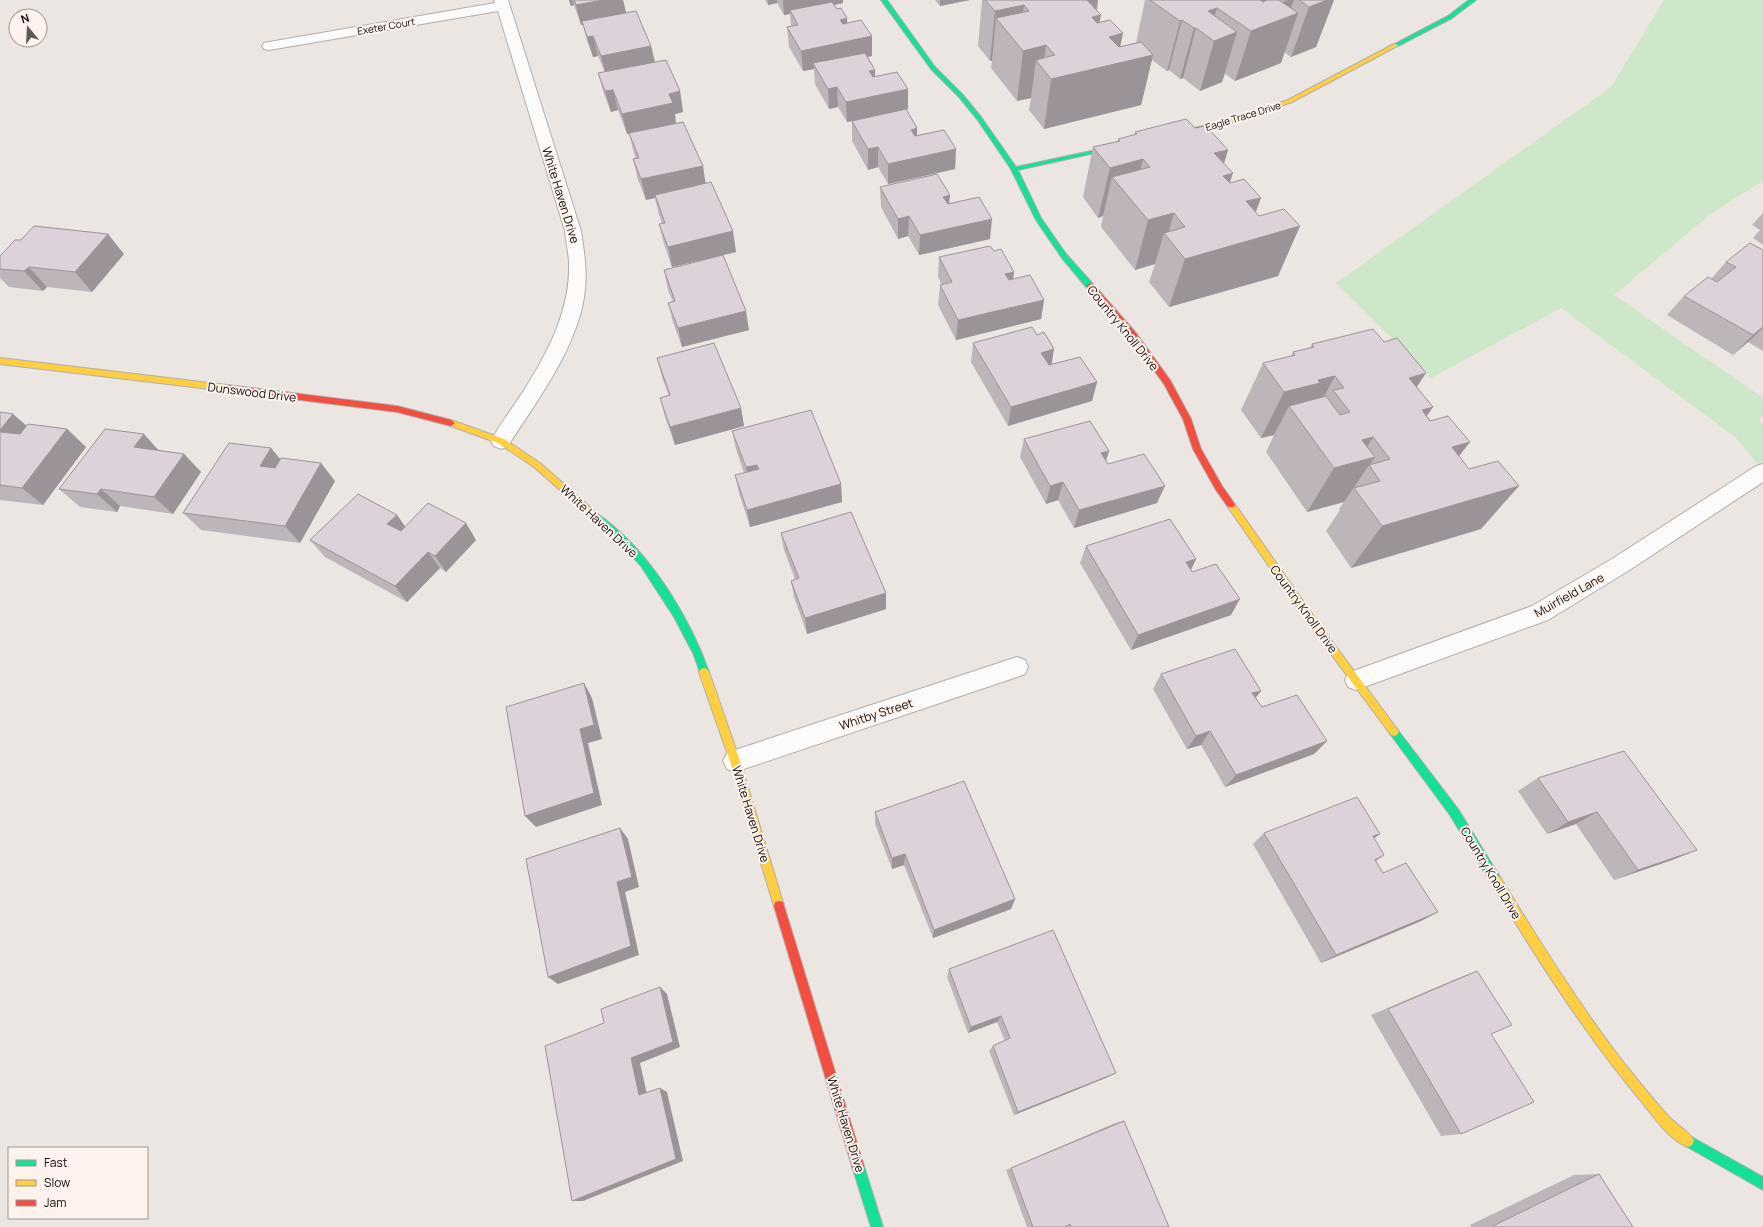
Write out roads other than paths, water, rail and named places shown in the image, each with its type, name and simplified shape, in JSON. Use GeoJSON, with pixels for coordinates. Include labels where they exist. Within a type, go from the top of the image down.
{"type":"FeatureCollection","features":[{"type":"Feature","properties":{"kind":"street","name":"Country Knoll Drive"},"geometry":{"type":"LineString","coordinates":[[884,0],[933,68],[961,96],[979,118],[1014,169],[1038,218],[1064,256],[1132,336],[1167,382],[1187,419],[1197,448],[1219,488],[1309,618],[1454,812],[1554,976],[1631,1081],[1664,1119],[1686,1140],[1763,1184]]}},
{"type":"Feature","properties":{"kind":"street","name":"Eagle Trace Drive"},"geometry":{"type":"LineString","coordinates":[[1167,136],[1221,124],[1290,101],[1450,17],[1473,0]]}},
{"type":"Feature","properties":{"kind":"street","name":"Exeter Court"},"geometry":{"type":"LineString","coordinates":[[269,46],[502,3]]}},
{"type":"Feature","properties":{"kind":"street","name":"White Haven Drive"},"geometry":{"type":"LineString","coordinates":[[502,3],[572,231],[577,249],[578,267],[577,286],[568,326],[554,359],[501,441],[537,465],[621,538],[644,563],[677,614],[697,652],[735,761],[877,1227]]}},
{"type":"Feature","properties":{"kind":"street"},"geometry":{"type":"LineString","coordinates":[[1014,169],[1129,144]]}},
{"type":"Feature","properties":{"kind":"street","name":"Dunswood Drive"},"geometry":{"type":"LineString","coordinates":[[0,361],[398,409],[446,422],[501,441]]}},
{"type":"Feature","properties":{"kind":"street","name":"Muirfield Lane"},"geometry":{"type":"LineString","coordinates":[[1356,680],[1540,613],[1620,565],[1763,472]]}},
{"type":"Feature","properties":{"kind":"street","name":"Whitby Street"},"geometry":{"type":"LineString","coordinates":[[735,761],[1017,667]]}}]}
